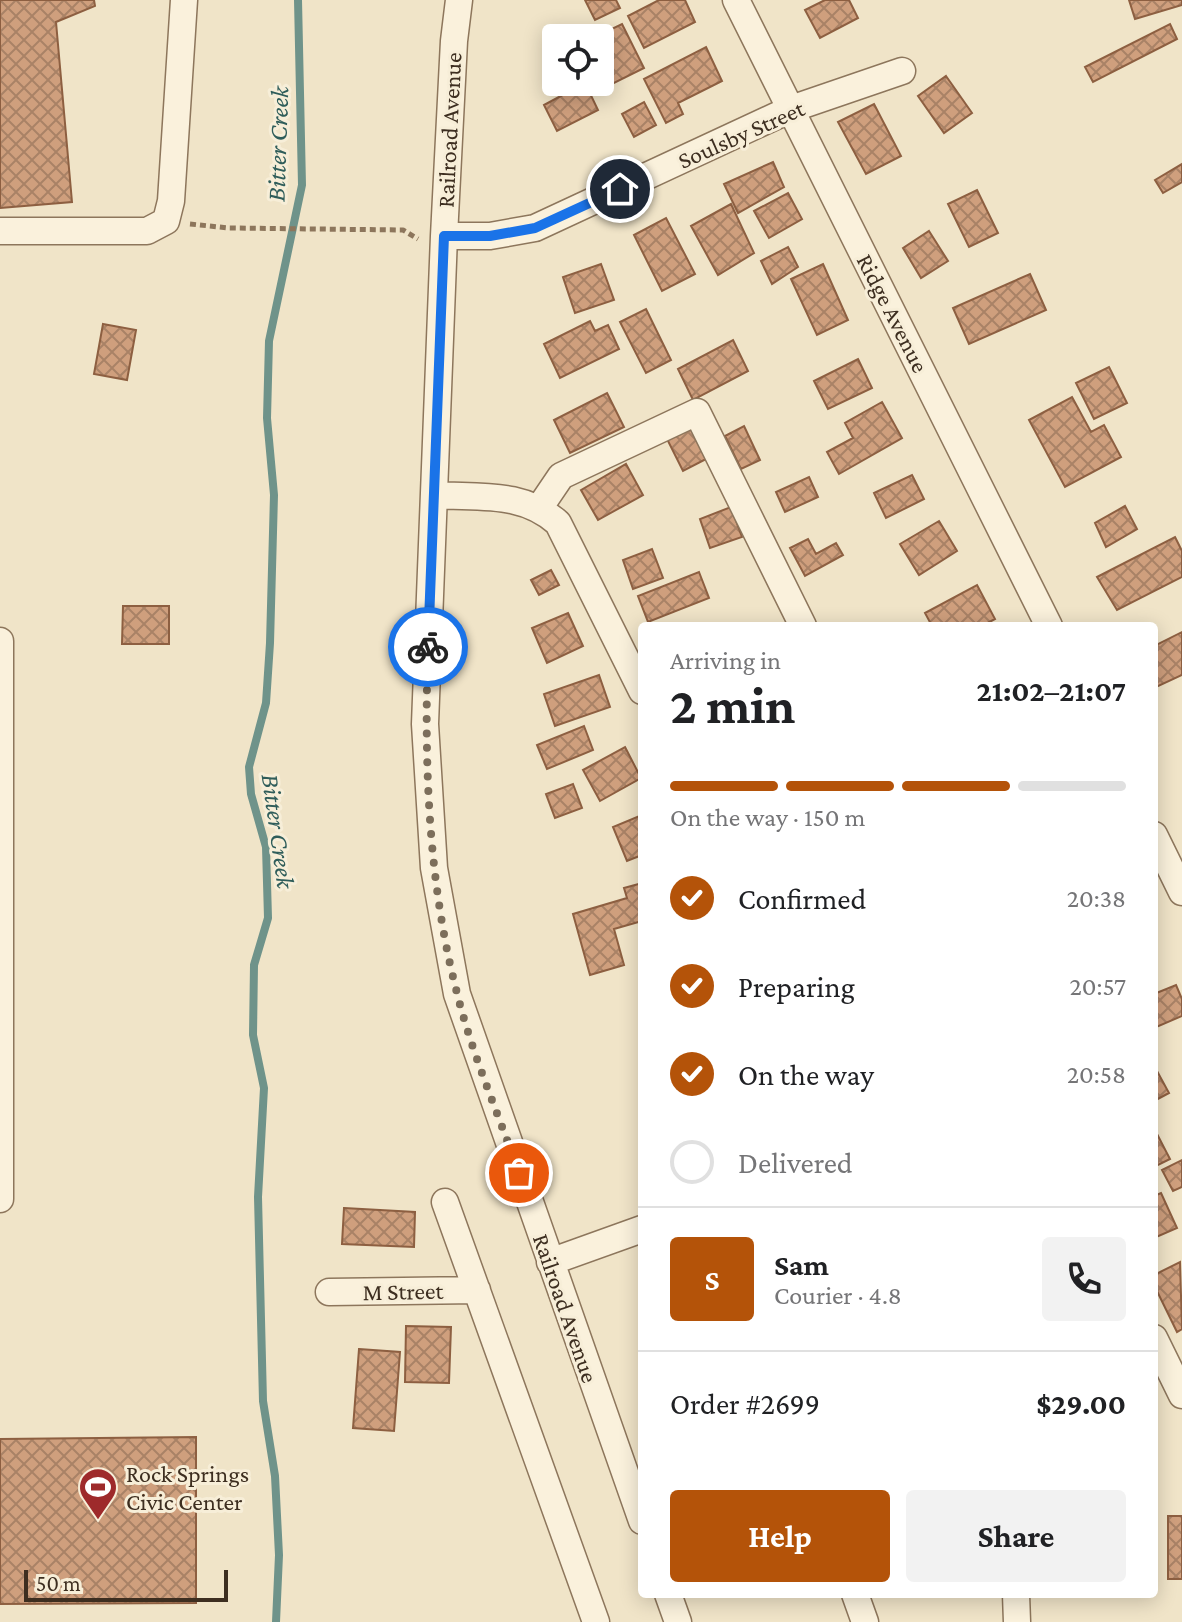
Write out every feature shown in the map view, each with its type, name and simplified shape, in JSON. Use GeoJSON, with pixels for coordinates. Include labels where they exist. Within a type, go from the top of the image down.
{"type":"FeatureCollection","features":[{"type":"Feature","properties":{"kind":"street"},"geometry":{"type":"LineString","coordinates":[[0,231],[147,231],[166,221],[171,201],[184,0]]}},
{"type":"Feature","properties":{"kind":"street","name":"Railroad Avenue"},"geometry":{"type":"LineString","coordinates":[[459,0],[454,41],[444,245],[425,724],[434,868],[457,994],[638,1510]]}},
{"type":"Feature","properties":{"kind":"street","name":"Ridge Avenue"},"geometry":{"type":"LineString","coordinates":[[736,0],[1047,622]]}},
{"type":"Feature","properties":{"kind":"street","name":"Soulsby Street"},"geometry":{"type":"LineString","coordinates":[[444,245],[535,228],[791,109],[902,71]]}},
{"type":"Feature","properties":{"kind":"street"},"geometry":{"type":"LineString","coordinates":[[540,507],[561,476],[697,412],[801,622]]}},
{"type":"Feature","properties":{"kind":"street"},"geometry":{"type":"LineString","coordinates":[[435,495],[515,499],[540,507],[558,523],[638,683]]}},
{"type":"Feature","properties":{"kind":"street"},"geometry":{"type":"LineString","coordinates":[[0,641],[0,1199]]}},
{"type":"Feature","properties":{"kind":"street"},"geometry":{"type":"LineString","coordinates":[[1158,843],[1182,892]]}},
{"type":"Feature","properties":{"kind":"street"},"geometry":{"type":"LineString","coordinates":[[445,1202],[596,1622]]}},
{"type":"Feature","properties":{"kind":"street"},"geometry":{"type":"LineString","coordinates":[[550,1262],[638,1230]]}},
{"type":"Feature","properties":{"kind":"street","name":"M Street"},"geometry":{"type":"LineString","coordinates":[[329,1292],[477,1290]]}},
{"type":"Feature","properties":{"kind":"street"},"geometry":{"type":"LineString","coordinates":[[1158,1346],[1182,1395]]}},
{"type":"Feature","properties":{"kind":"street"},"geometry":{"type":"LineString","coordinates":[[669,1598],[678,1622]]}},
{"type":"Feature","properties":{"kind":"street"},"geometry":{"type":"LineString","coordinates":[[856,1598],[865,1622]]}},
{"type":"Feature","properties":{"kind":"street"},"geometry":{"type":"LineString","coordinates":[[1016,1598],[1017,1622]]}},
{"type":"Feature","properties":{"kind":"path"},"geometry":{"type":"LineString","coordinates":[[166,221],[229,228],[403,230],[444,245]]}},
{"type":"Feature","properties":{"kind":"building"},"geometry":{"type":"Polygon","coordinates":[[[0,0],[94,0],[95,6],[56,22],[72,202],[0,208],[0,0]]]}},
{"type":"Feature","properties":{"kind":"building"},"geometry":{"type":"Polygon","coordinates":[[[585,0],[616,0],[620,8],[595,20],[585,0]]]}},
{"type":"Feature","properties":{"kind":"building"},"geometry":{"type":"Polygon","coordinates":[[[659,0],[685,0],[695,22],[644,48],[628,16],[659,0]]]}},
{"type":"Feature","properties":{"kind":"building"},"geometry":{"type":"Polygon","coordinates":[[[825,0],[849,0],[858,18],[820,38],[805,10],[825,0]]]}},
{"type":"Feature","properties":{"kind":"building"},"geometry":{"type":"Polygon","coordinates":[[[1129,0],[1182,0],[1182,5],[1135,19],[1129,0]]]}},
{"type":"Feature","properties":{"kind":"building"},"geometry":{"type":"Polygon","coordinates":[[[622,24],[644,68],[614,83],[614,28],[622,24]]]}},
{"type":"Feature","properties":{"kind":"building"},"geometry":{"type":"Polygon","coordinates":[[[1170,24],[1177,39],[1093,82],[1085,67],[1170,24]]]}},
{"type":"Feature","properties":{"kind":"building"},"geometry":{"type":"Polygon","coordinates":[[[706,47],[722,81],[678,103],[683,114],[666,123],[644,79],[706,47]]]}},
{"type":"Feature","properties":{"kind":"building"},"geometry":{"type":"Polygon","coordinates":[[[946,76],[972,113],[944,133],[918,96],[946,76]]]}},
{"type":"Feature","properties":{"kind":"building"},"geometry":{"type":"Polygon","coordinates":[[[561,96],[591,96],[598,110],[557,131],[544,105],[561,96]]]}},
{"type":"Feature","properties":{"kind":"building"},"geometry":{"type":"Polygon","coordinates":[[[644,102],[656,125],[634,137],[622,114],[644,102]]]}},
{"type":"Feature","properties":{"kind":"building"},"geometry":{"type":"Polygon","coordinates":[[[874,104],[901,156],[866,174],[838,122],[874,104]]]}},
{"type":"Feature","properties":{"kind":"building"},"geometry":{"type":"Polygon","coordinates":[[[773,162],[784,187],[738,213],[724,184],[773,162]]]}},
{"type":"Feature","properties":{"kind":"building"},"geometry":{"type":"Polygon","coordinates":[[[1182,164],[1182,182],[1163,193],[1155,180],[1182,164]]]}},
{"type":"Feature","properties":{"kind":"building"},"geometry":{"type":"Polygon","coordinates":[[[977,190],[998,233],[969,247],[948,204],[977,190]]]}},
{"type":"Feature","properties":{"kind":"building"},"geometry":{"type":"Polygon","coordinates":[[[788,193],[802,219],[769,238],[754,211],[788,193]]]}},
{"type":"Feature","properties":{"kind":"building"},"geometry":{"type":"Polygon","coordinates":[[[731,204],[754,253],[718,275],[691,226],[731,204]]]}},
{"type":"Feature","properties":{"kind":"building"},"geometry":{"type":"Polygon","coordinates":[[[666,218],[695,274],[662,291],[634,235],[666,218]]]}},
{"type":"Feature","properties":{"kind":"building"},"geometry":{"type":"Polygon","coordinates":[[[929,231],[948,261],[921,278],[903,248],[929,231]]]}},
{"type":"Feature","properties":{"kind":"building"},"geometry":{"type":"Polygon","coordinates":[[[788,247],[798,267],[772,284],[761,261],[788,247]]]}},
{"type":"Feature","properties":{"kind":"building"},"geometry":{"type":"Polygon","coordinates":[[[601,264],[614,300],[575,313],[563,277],[601,264]]]}},
{"type":"Feature","properties":{"kind":"building"},"geometry":{"type":"Polygon","coordinates":[[[823,264],[848,320],[817,335],[791,279],[823,264]]]}},
{"type":"Feature","properties":{"kind":"building"},"geometry":{"type":"Polygon","coordinates":[[[1030,274],[1046,310],[969,344],[953,308],[1030,274]]]}},
{"type":"Feature","properties":{"kind":"building"},"geometry":{"type":"Polygon","coordinates":[[[646,309],[671,360],[646,373],[620,322],[646,309]]]}},
{"type":"Feature","properties":{"kind":"building"},"geometry":{"type":"Polygon","coordinates":[[[590,321],[595,331],[608,325],[619,349],[560,378],[544,344],[590,321]]]}},
{"type":"Feature","properties":{"kind":"building"},"geometry":{"type":"Polygon","coordinates":[[[103,324],[136,330],[127,380],[94,374],[103,324]]]}},
{"type":"Feature","properties":{"kind":"building"},"geometry":{"type":"Polygon","coordinates":[[[733,340],[748,371],[693,400],[678,369],[733,340]]]}},
{"type":"Feature","properties":{"kind":"building"},"geometry":{"type":"Polygon","coordinates":[[[858,359],[872,388],[828,409],[814,381],[858,359]]]}},
{"type":"Feature","properties":{"kind":"building"},"geometry":{"type":"Polygon","coordinates":[[[1109,367],[1127,403],[1094,419],[1076,383],[1109,367]]]}},
{"type":"Feature","properties":{"kind":"building"},"geometry":{"type":"Polygon","coordinates":[[[607,393],[624,427],[570,453],[554,420],[607,393]]]}},
{"type":"Feature","properties":{"kind":"building"},"geometry":{"type":"Polygon","coordinates":[[[1072,397],[1091,432],[1104,425],[1121,457],[1065,487],[1029,420],[1072,397]]]}},
{"type":"Feature","properties":{"kind":"building"},"geometry":{"type":"Polygon","coordinates":[[[882,402],[902,438],[839,474],[827,452],[853,438],[845,423],[882,402]]]}},
{"type":"Feature","properties":{"kind":"building"},"geometry":{"type":"Polygon","coordinates":[[[691,426],[708,458],[683,471],[667,439],[691,426]]]}},
{"type":"Feature","properties":{"kind":"building"},"geometry":{"type":"Polygon","coordinates":[[[744,426],[760,460],[741,469],[725,436],[744,426]]]}},
{"type":"Feature","properties":{"kind":"building"},"geometry":{"type":"Polygon","coordinates":[[[626,464],[643,495],[598,520],[581,490],[626,464]]]}},
{"type":"Feature","properties":{"kind":"building"},"geometry":{"type":"Polygon","coordinates":[[[912,475],[924,499],[886,518],[874,493],[912,475]]]}},
{"type":"Feature","properties":{"kind":"building"},"geometry":{"type":"Polygon","coordinates":[[[809,477],[818,497],[785,512],[776,492],[809,477]]]}},
{"type":"Feature","properties":{"kind":"building"},"geometry":{"type":"Polygon","coordinates":[[[1125,506],[1137,529],[1106,547],[1095,523],[1125,506]]]}},
{"type":"Feature","properties":{"kind":"building"},"geometry":{"type":"Polygon","coordinates":[[[731,507],[742,537],[710,548],[700,519],[731,507]]]}},
{"type":"Feature","properties":{"kind":"building"},"geometry":{"type":"Polygon","coordinates":[[[939,521],[957,551],[919,575],[900,544],[939,521]]]}},
{"type":"Feature","properties":{"kind":"building"},"geometry":{"type":"Polygon","coordinates":[[[1175,537],[1182,551],[1182,577],[1117,610],[1097,577],[1175,537]]]}},
{"type":"Feature","properties":{"kind":"building"},"geometry":{"type":"Polygon","coordinates":[[[808,539],[816,554],[836,543],[843,555],[805,576],[790,548],[808,539]]]}},
{"type":"Feature","properties":{"kind":"building"},"geometry":{"type":"Polygon","coordinates":[[[652,549],[663,578],[633,589],[623,560],[652,549]]]}},
{"type":"Feature","properties":{"kind":"building"},"geometry":{"type":"Polygon","coordinates":[[[551,570],[559,585],[539,595],[531,580],[551,570]]]}},
{"type":"Feature","properties":{"kind":"building"},"geometry":{"type":"Polygon","coordinates":[[[699,572],[709,598],[648,622],[638,596],[699,572]]]}},
{"type":"Feature","properties":{"kind":"building"},"geometry":{"type":"Polygon","coordinates":[[[977,585],[995,619],[989,622],[930,622],[925,613],[977,585]]]}},
{"type":"Feature","properties":{"kind":"building"},"geometry":{"type":"Polygon","coordinates":[[[123,606],[169,606],[169,644],[122,644],[123,606]]]}},
{"type":"Feature","properties":{"kind":"building"},"geometry":{"type":"Polygon","coordinates":[[[568,613],[583,646],[547,663],[532,628],[568,613]]]}},
{"type":"Feature","properties":{"kind":"building"},"geometry":{"type":"Polygon","coordinates":[[[1182,632],[1182,675],[1158,686],[1158,644],[1182,632]]]}},
{"type":"Feature","properties":{"kind":"building"},"geometry":{"type":"Polygon","coordinates":[[[599,675],[610,707],[555,726],[544,694],[599,675]]]}},
{"type":"Feature","properties":{"kind":"building"},"geometry":{"type":"Polygon","coordinates":[[[584,726],[593,750],[547,769],[537,745],[584,726]]]}},
{"type":"Feature","properties":{"kind":"building"},"geometry":{"type":"Polygon","coordinates":[[[625,747],[638,772],[638,780],[600,801],[583,770],[625,747]]]}},
{"type":"Feature","properties":{"kind":"building"},"geometry":{"type":"Polygon","coordinates":[[[573,784],[582,808],[555,818],[546,794],[573,784]]]}},
{"type":"Feature","properties":{"kind":"building"},"geometry":{"type":"Polygon","coordinates":[[[638,817],[638,857],[627,861],[613,827],[638,817]]]}},
{"type":"Feature","properties":{"kind":"building"},"geometry":{"type":"Polygon","coordinates":[[[638,884],[638,922],[614,929],[624,965],[590,975],[573,914],[627,898],[624,888],[638,884]]]}},
{"type":"Feature","properties":{"kind":"building"},"geometry":{"type":"Polygon","coordinates":[[[1176,985],[1182,999],[1182,1016],[1158,1026],[1158,992],[1176,985]]]}},
{"type":"Feature","properties":{"kind":"building"},"geometry":{"type":"Polygon","coordinates":[[[1158,1073],[1169,1093],[1158,1099],[1158,1073]]]}},
{"type":"Feature","properties":{"kind":"building"},"geometry":{"type":"Polygon","coordinates":[[[1158,1136],[1170,1159],[1158,1165],[1158,1136]]]}},
{"type":"Feature","properties":{"kind":"building"},"geometry":{"type":"Polygon","coordinates":[[[1182,1160],[1182,1187],[1173,1191],[1162,1170],[1182,1160]]]}},
{"type":"Feature","properties":{"kind":"building"},"geometry":{"type":"Polygon","coordinates":[[[1161,1193],[1177,1228],[1158,1236],[1158,1194],[1161,1193]]]}},
{"type":"Feature","properties":{"kind":"building"},"geometry":{"type":"Polygon","coordinates":[[[344,1208],[415,1212],[414,1247],[342,1244],[344,1208]]]}},
{"type":"Feature","properties":{"kind":"building"},"geometry":{"type":"Polygon","coordinates":[[[1180,1262],[1182,1329],[1177,1332],[1158,1293],[1158,1273],[1180,1262]]]}},
{"type":"Feature","properties":{"kind":"building"},"geometry":{"type":"Polygon","coordinates":[[[406,1326],[451,1327],[449,1383],[405,1382],[406,1326]]]}},
{"type":"Feature","properties":{"kind":"building"},"geometry":{"type":"Polygon","coordinates":[[[359,1349],[400,1352],[394,1431],[353,1428],[359,1349]]]}},
{"type":"Feature","properties":{"kind":"building","name":"Rock Springs Civic Center"},"geometry":{"type":"Polygon","coordinates":[[[196,1437],[196,1603],[0,1604],[0,1439],[196,1437]]]}},
{"type":"Feature","properties":{"kind":"building"},"geometry":{"type":"Polygon","coordinates":[[[1168,1516],[1182,1516],[1182,1579],[1168,1579],[1168,1516]]]}},
{"type":"Feature","properties":{"kind":"waterway","name":"Bitter Creek"},"geometry":{"type":"LineString","coordinates":[[276,1622],[279,1555],[275,1476],[263,1401],[258,1197],[264,1088],[253,1035],[254,965],[268,918],[266,847],[251,794],[249,767],[266,703],[270,643],[274,495],[267,418],[269,341],[302,185],[298,0]]}},
{"type":"Feature","properties":{"kind":"way so far"},"geometry":{"type":"LineString","coordinates":[[428,647],[425,724],[434,868],[457,994],[519,1173]]}},
{"type":"Feature","properties":{"kind":"place","name":"Rock Springs Civic Center"},"geometry":{"type":"Point","coordinates":[98,1521]}},
{"type":"Feature","properties":{"kind":"route"},"geometry":{"type":"LineString","coordinates":[[428,647],[444,236],[490,236],[535,228],[620,189]]}}]}
